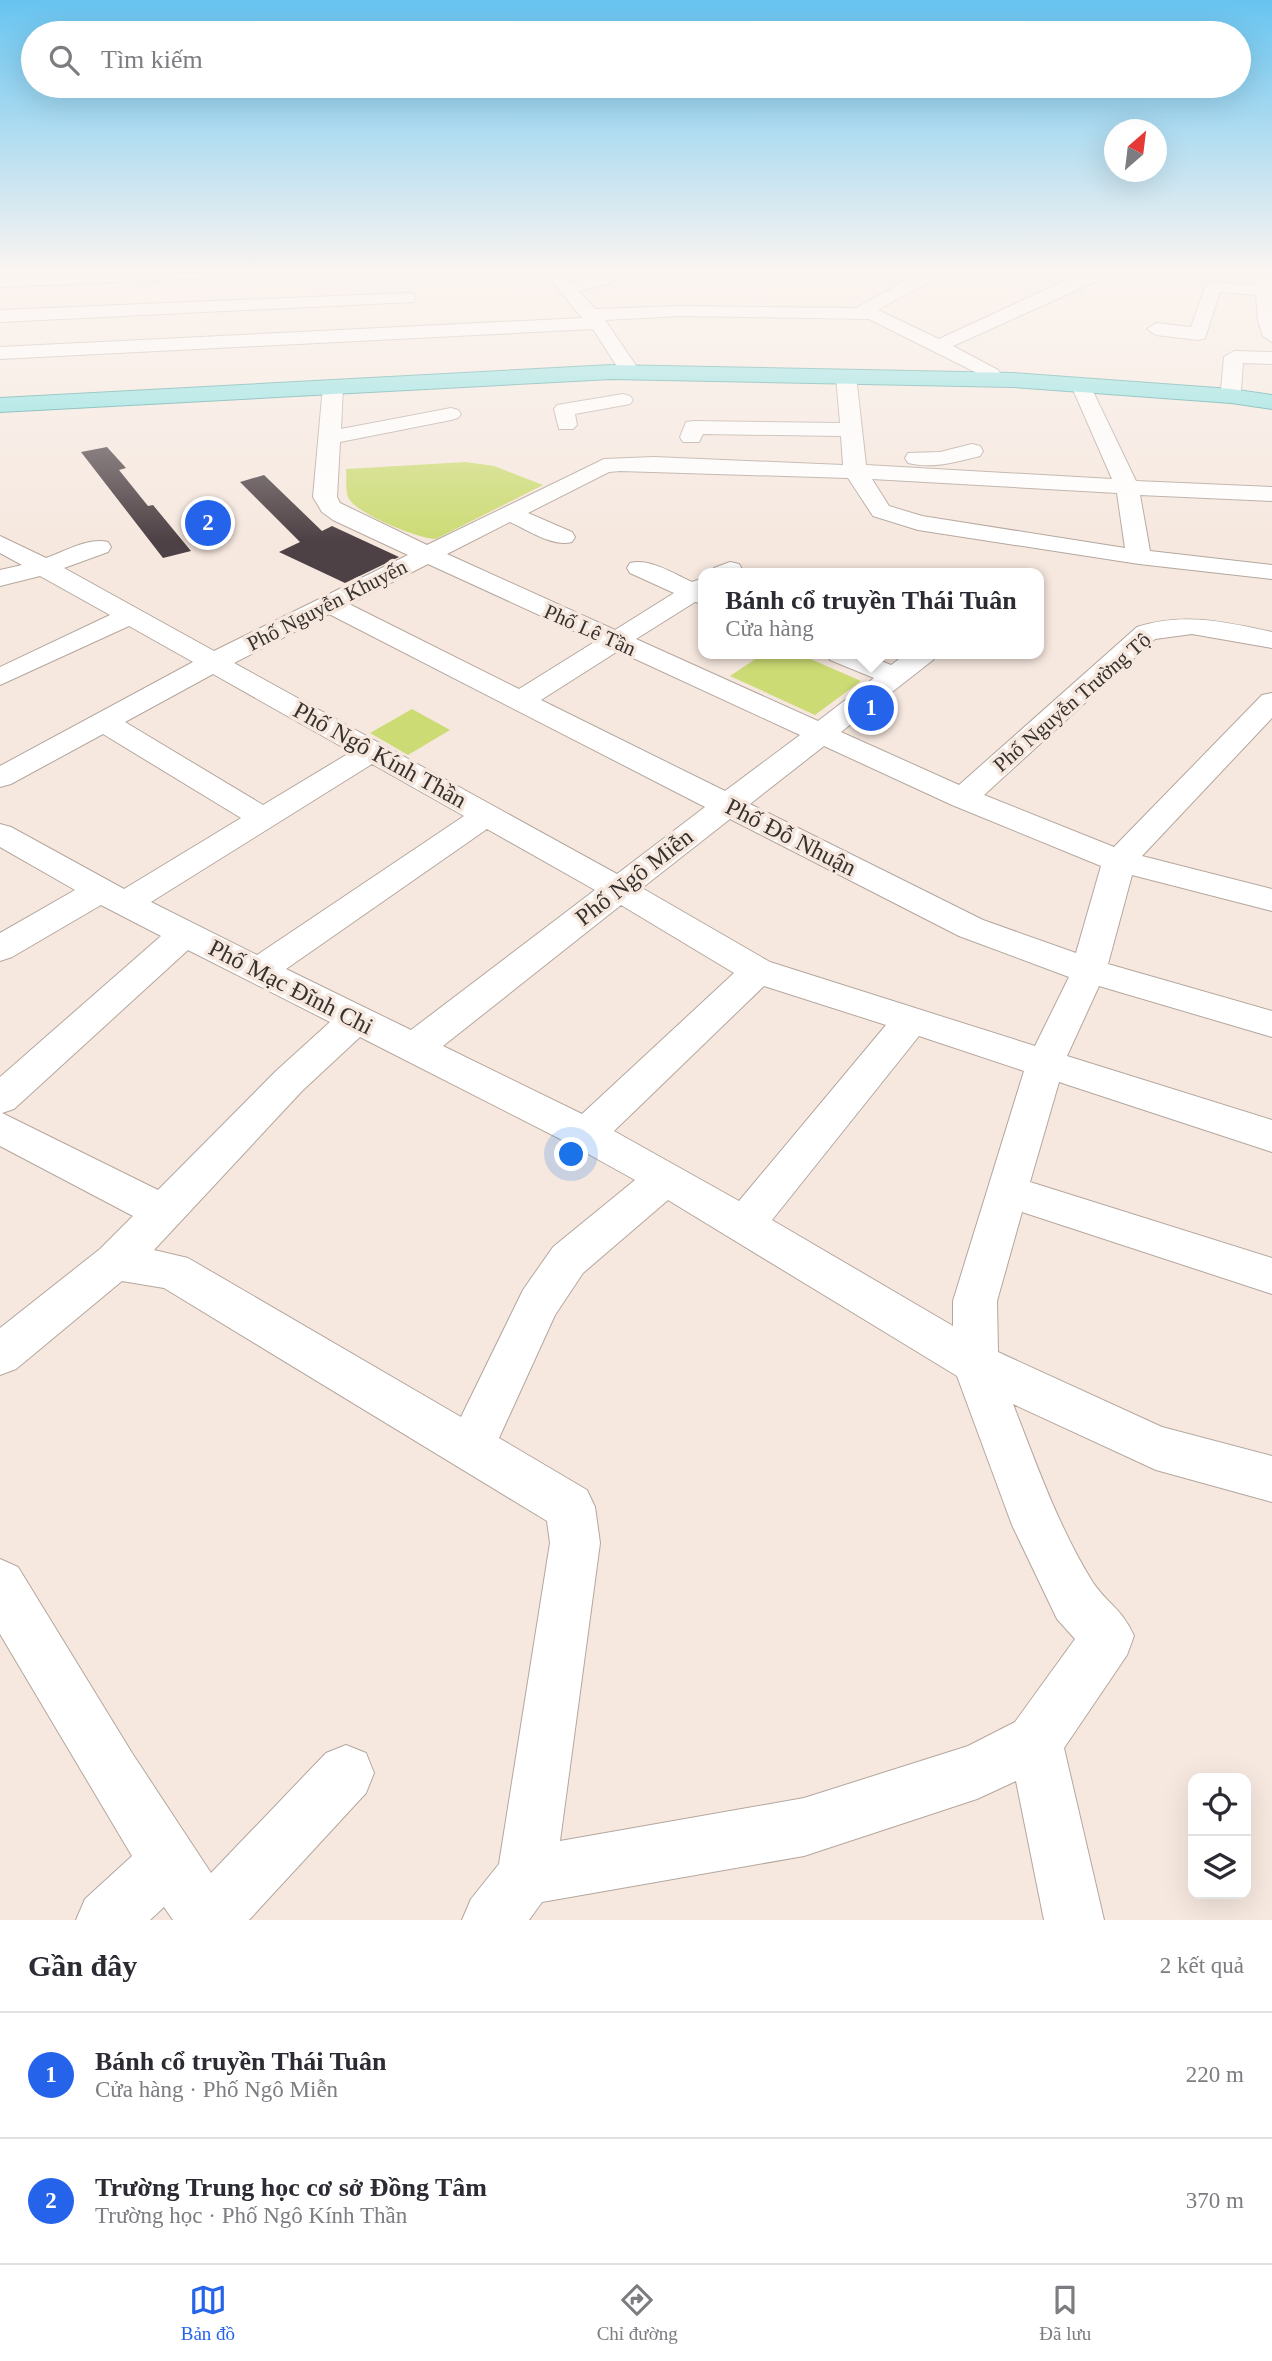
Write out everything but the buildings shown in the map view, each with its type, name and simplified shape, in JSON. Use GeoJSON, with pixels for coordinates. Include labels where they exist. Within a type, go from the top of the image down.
{"type":"FeatureCollection","features":[{"type":"Feature","properties":{"kind":"main road"},"geometry":{"type":"LineString","coordinates":[[0,398],[504,370],[990,374],[1272,395]]}},
{"type":"Feature","properties":{"kind":"main road"},"geometry":{"type":"LineString","coordinates":[[0,405],[623,370],[1013,380],[1272,402]]}},
{"type":"Feature","properties":{"kind":"street"},"geometry":{"type":"LineString","coordinates":[[566,425],[564,409],[627,410],[623,370],[619,363]]}},
{"type":"Feature","properties":{"kind":"street"},"geometry":{"type":"LineString","coordinates":[[969,363],[990,374]]}},
{"type":"Feature","properties":{"kind":"street"},"geometry":{"type":"LineString","coordinates":[[1231,390],[1233,363]]}},
{"type":"Feature","properties":{"kind":"street"},"geometry":{"type":"LineString","coordinates":[[846,376],[854,464],[881,511],[918,523],[1139,557],[1272,572]]}},
{"type":"Feature","properties":{"kind":"street"},"geometry":{"type":"LineString","coordinates":[[1081,385],[1128,489],[1139,557]]}},
{"type":"Feature","properties":{"kind":"street","name":"Phố Lê Tần"},"geometry":{"type":"LineString","coordinates":[[333,386],[326,496],[330,507],[341,515],[963,798],[1119,861],[1272,900]]}},
{"type":"Feature","properties":{"kind":"street"},"geometry":{"type":"LineString","coordinates":[[331,437],[451,414]]}},
{"type":"Feature","properties":{"kind":"street"},"geometry":{"type":"LineString","coordinates":[[691,437],[694,427],[851,430]]}},
{"type":"Feature","properties":{"kind":"street"},"geometry":{"type":"LineString","coordinates":[[854,464],[940,459],[972,451]]}},
{"type":"Feature","properties":{"kind":"street"},"geometry":{"type":"LineString","coordinates":[[854,464],[927,476],[1128,489],[1272,494]]}},
{"type":"Feature","properties":{"kind":"street","name":"Phố Nguyễn Khuyến"},"geometry":{"type":"LineString","coordinates":[[0,778],[214,662],[604,466],[854,464]]}},
{"type":"Feature","properties":{"kind":"street"},"geometry":{"type":"LineString","coordinates":[[881,536],[901,518],[927,476]]}},
{"type":"Feature","properties":{"kind":"street"},"geometry":{"type":"LineString","coordinates":[[508,513],[563,537]]}},
{"type":"Feature","properties":{"kind":"street","name":"Phố Ngô Kính Thần"},"geometry":{"type":"LineString","coordinates":[[0,543],[618,888],[758,971],[1272,1136]]}},
{"type":"Feature","properties":{"kind":"street"},"geometry":{"type":"LineString","coordinates":[[0,578],[45,567],[99,547]]}},
{"type":"Feature","properties":{"kind":"street"},"geometry":{"type":"LineString","coordinates":[[639,568],[698,590]]}},
{"type":"Feature","properties":{"kind":"street"},"geometry":{"type":"LineString","coordinates":[[521,700],[698,592]]}},
{"type":"Feature","properties":{"kind":"street","name":"Phố Đỗ Nhuận"},"geometry":{"type":"LineString","coordinates":[[329,604],[971,928],[1089,971],[1272,1024]]}},
{"type":"Feature","properties":{"kind":"street"},"geometry":{"type":"LineString","coordinates":[[0,677],[131,615]]}},
{"type":"Feature","properties":{"kind":"street","name":"Phố Nguyễn Trường Tộ"},"geometry":{"type":"LineString","coordinates":[[963,798],[1146,633],[1164,625],[1190,625],[1272,640]]}},
{"type":"Feature","properties":{"kind":"street"},"geometry":{"type":"LineString","coordinates":[[852,659],[893,676]]}},
{"type":"Feature","properties":{"kind":"street","name":"Phố Ngô Miễn"},"geometry":{"type":"LineString","coordinates":[[413,1049],[916,659]]}},
{"type":"Feature","properties":{"kind":"street"},"geometry":{"type":"LineString","coordinates":[[526,1876],[804,1827],[977,1771],[1035,1742],[1108,1636],[1075,1601],[1029,1508],[975,1363],[975,1300],[1045,1063],[1089,971],[1119,861],[1272,701]]}},
{"type":"Feature","properties":{"kind":"street"},"geometry":{"type":"LineString","coordinates":[[104,722],[263,818]]}},
{"type":"Feature","properties":{"kind":"street"},"geometry":{"type":"LineString","coordinates":[[0,949],[113,896],[263,818],[373,751]]}},
{"type":"Feature","properties":{"kind":"street"},"geometry":{"type":"LineString","coordinates":[[260,971],[487,815]]}},
{"type":"Feature","properties":{"kind":"street","name":"Phố Mạc Đĩnh Chi"},"geometry":{"type":"LineString","coordinates":[[0,834],[185,933],[586,1134],[666,1178],[975,1363]]}},
{"type":"Feature","properties":{"kind":"street"},"geometry":{"type":"LineString","coordinates":[[0,1099],[185,933]]}},
{"type":"Feature","properties":{"kind":"street"},"geometry":{"type":"LineString","coordinates":[[586,1134],[758,971]]}},
{"type":"Feature","properties":{"kind":"street"},"geometry":{"type":"LineString","coordinates":[[0,1355],[115,1262],[289,1081],[355,1020]]}},
{"type":"Feature","properties":{"kind":"street"},"geometry":{"type":"LineString","coordinates":[[744,1225],[911,1020]]}},
{"type":"Feature","properties":{"kind":"street"},"geometry":{"type":"LineString","coordinates":[[0,1128],[163,1212]]}},
{"type":"Feature","properties":{"kind":"street"},"geometry":{"type":"LineString","coordinates":[[470,1448],[539,1303],[568,1260],[666,1178]]}},
{"type":"Feature","properties":{"kind":"street"},"geometry":{"type":"LineString","coordinates":[[1007,1191],[1272,1276]]}},
{"type":"Feature","properties":{"kind":"street"},"geometry":{"type":"LineString","coordinates":[[115,1262],[173,1271],[570,1507],[575,1543],[526,1876],[492,1920]]}},
{"type":"Feature","properties":{"kind":"street"},"geometry":{"type":"LineString","coordinates":[[975,1363],[1156,1448],[1272,1479]]}},
{"type":"Feature","properties":{"kind":"street"},"geometry":{"type":"LineString","coordinates":[[0,1586],[112,1773],[207,1920],[346,1773]]}},
{"type":"Feature","properties":{"kind":"street"},"geometry":{"type":"LineString","coordinates":[[1035,1742],[1074,1920]]}},
{"type":"Feature","properties":{"kind":"street"},"geometry":{"type":"LineString","coordinates":[[106,1920],[169,1862]]}},
{"type":"Feature","properties":{"kind":"green space"},"geometry":{"type":"Polygon","coordinates":[[[466,462],[494,466],[543,485],[436,539],[402,530],[374,517],[353,503],[347,494],[346,469],[466,462]]]}},
{"type":"Feature","properties":{"kind":"green space"},"geometry":{"type":"Polygon","coordinates":[[[756,659],[810,659],[861,681],[815,715],[730,676],[756,659]]]}},
{"type":"Feature","properties":{"kind":"green space"},"geometry":{"type":"Polygon","coordinates":[[[412,709],[450,730],[408,755],[370,733],[412,709]]]}},
{"type":"Feature","properties":{"kind":"place","name":"Trường Trung học cơ sở Đồng Tâm"},"geometry":{"type":"Point","coordinates":[208,523]}},
{"type":"Feature","properties":{"kind":"place","name":"Bánh cổ truyền Thái Tuân"},"geometry":{"type":"Point","coordinates":[871,708]}}]}
